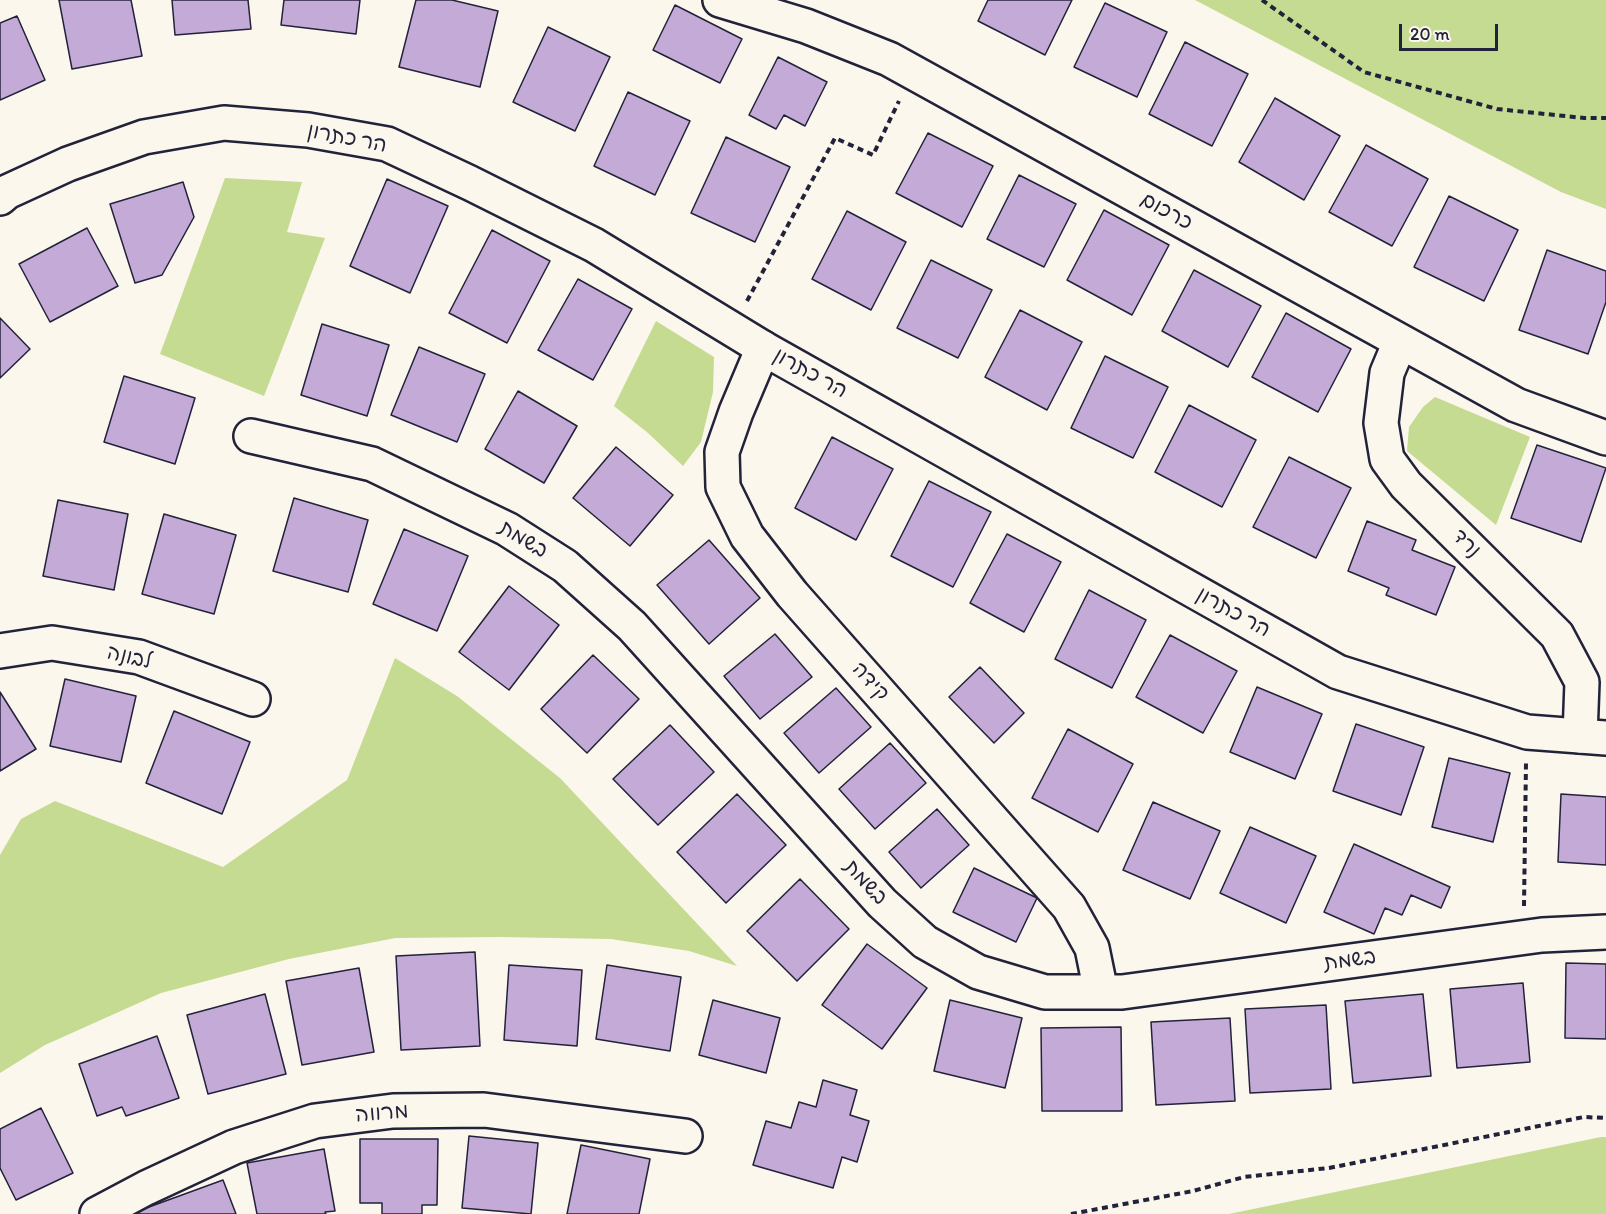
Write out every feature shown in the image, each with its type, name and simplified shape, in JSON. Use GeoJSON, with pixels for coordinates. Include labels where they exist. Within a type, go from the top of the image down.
{"type":"FeatureCollection","features":[{"type":"Feature","properties":{"kind":"street","name":"כרכום"},"geometry":{"type":"LineString","coordinates":[[720,0],[806,26],[889,59],[1516,405],[1606,438]]}},
{"type":"Feature","properties":{"kind":"street","name":"הר כתרון"},"geometry":{"type":"LineString","coordinates":[[0,198],[7,192],[68,164],[144,137],[224,123],[308,129],[387,144],[594,245],[763,348],[1338,672],[1527,732],[1593,737]]}},
{"type":"Feature","properties":{"kind":"street","name":"נרד"},"geometry":{"type":"LineString","coordinates":[[1400,342],[1386,373],[1381,423],[1386,459],[1407,485],[1557,635],[1582,682],[1593,737]]}},
{"type":"Feature","properties":{"kind":"street","name":"קידה"},"geometry":{"type":"LineString","coordinates":[[763,348],[736,411],[722,452],[723,487],[747,536],[792,594],[1069,907],[1092,948],[1101,992]]}},
{"type":"Feature","properties":{"kind":"street","name":"בשמת"},"geometry":{"type":"LineString","coordinates":[[251,436],[372,464],[507,529],[565,566],[632,626],[882,903],[925,942],[978,972],[1045,992],[1122,992],[1542,935],[1606,932]]}},
{"type":"Feature","properties":{"kind":"street","name":"לבונה"},"geometry":{"type":"LineString","coordinates":[[0,651],[52,643],[139,657],[253,699]]}},
{"type":"Feature","properties":{"kind":"street","name":"מרווה"},"geometry":{"type":"LineString","coordinates":[[97,1214],[146,1188],[234,1147],[315,1122],[393,1111],[484,1110],[686,1136]]}},
{"type":"Feature","properties":{"kind":"path"},"geometry":{"type":"LineString","coordinates":[[1262,0],[1364,72],[1497,109],[1584,118],[1606,118]]}},
{"type":"Feature","properties":{"kind":"path"},"geometry":{"type":"LineString","coordinates":[[732,328],[835,138],[873,155],[913,72]]}},
{"type":"Feature","properties":{"kind":"path"},"geometry":{"type":"LineString","coordinates":[[1523,938],[1527,732]]}},
{"type":"Feature","properties":{"kind":"path"},"geometry":{"type":"LineString","coordinates":[[1071,1214],[1193,1191],[1244,1177],[1329,1168],[1574,1119],[1606,1118]]}},
{"type":"Feature","properties":{"kind":"green space"},"geometry":{"type":"Polygon","coordinates":[[[1195,0],[1606,0],[1606,209],[1561,192],[1195,0]]]}},
{"type":"Feature","properties":{"kind":"green space"},"geometry":{"type":"Polygon","coordinates":[[[225,178],[302,182],[287,232],[325,238],[264,396],[160,354],[225,178]]]}},
{"type":"Feature","properties":{"kind":"green space"},"geometry":{"type":"Polygon","coordinates":[[[656,321],[714,357],[713,392],[701,442],[683,466],[648,433],[614,406],[656,321]]]}},
{"type":"Feature","properties":{"kind":"green space"},"geometry":{"type":"Polygon","coordinates":[[[1435,397],[1530,437],[1496,525],[1407,451],[1409,427],[1423,407],[1435,397]]]}},
{"type":"Feature","properties":{"kind":"green space"},"geometry":{"type":"Polygon","coordinates":[[[395,658],[457,696],[560,778],[737,966],[689,951],[611,939],[395,938],[289,959],[161,993],[45,1045],[0,1073],[0,855],[21,819],[55,801],[223,867],[347,780],[395,658]]]}},
{"type":"Feature","properties":{"kind":"green space"},"geometry":{"type":"Polygon","coordinates":[[[1606,1137],[1606,1214],[1229,1214],[1606,1137]]]}},
{"type":"Feature","properties":{"kind":"building"},"geometry":{"type":"Polygon","coordinates":[[[59,0],[131,0],[142,56],[72,69],[59,0]]]}},
{"type":"Feature","properties":{"kind":"building"},"geometry":{"type":"Polygon","coordinates":[[[172,0],[248,0],[251,29],[175,35],[172,0]]]}},
{"type":"Feature","properties":{"kind":"building"},"geometry":{"type":"Polygon","coordinates":[[[284,0],[360,0],[356,34],[281,25],[284,0]]]}},
{"type":"Feature","properties":{"kind":"building"},"geometry":{"type":"Polygon","coordinates":[[[416,0],[452,0],[498,11],[480,87],[399,67],[416,0]]]}},
{"type":"Feature","properties":{"kind":"building"},"geometry":{"type":"Polygon","coordinates":[[[988,0],[1072,0],[1045,55],[978,21],[988,0]]]}},
{"type":"Feature","properties":{"kind":"building"},"geometry":{"type":"Polygon","coordinates":[[[1105,3],[1167,32],[1137,97],[1074,67],[1105,3]]]}},
{"type":"Feature","properties":{"kind":"building"},"geometry":{"type":"Polygon","coordinates":[[[675,5],[742,39],[720,83],[653,50],[675,5]]]}},
{"type":"Feature","properties":{"kind":"building"},"geometry":{"type":"Polygon","coordinates":[[[17,16],[45,80],[0,100],[0,23],[17,16]]]}},
{"type":"Feature","properties":{"kind":"building"},"geometry":{"type":"Polygon","coordinates":[[[548,27],[610,57],[575,131],[513,102],[548,27]]]}},
{"type":"Feature","properties":{"kind":"building"},"geometry":{"type":"Polygon","coordinates":[[[1185,42],[1248,74],[1212,146],[1149,114],[1185,42]]]}},
{"type":"Feature","properties":{"kind":"building"},"geometry":{"type":"Polygon","coordinates":[[[778,57],[827,82],[805,126],[784,115],[776,129],[749,115],[778,57]]]}},
{"type":"Feature","properties":{"kind":"building"},"geometry":{"type":"Polygon","coordinates":[[[628,92],[690,121],[655,195],[594,166],[628,92]]]}},
{"type":"Feature","properties":{"kind":"building"},"geometry":{"type":"Polygon","coordinates":[[[1275,98],[1340,136],[1304,200],[1239,162],[1275,98]]]}},
{"type":"Feature","properties":{"kind":"building"},"geometry":{"type":"Polygon","coordinates":[[[928,133],[993,166],[962,227],[896,193],[928,133]]]}},
{"type":"Feature","properties":{"kind":"building"},"geometry":{"type":"Polygon","coordinates":[[[726,137],[790,167],[755,242],[691,213],[726,137]]]}},
{"type":"Feature","properties":{"kind":"building"},"geometry":{"type":"Polygon","coordinates":[[[1366,145],[1428,179],[1392,246],[1329,212],[1366,145]]]}},
{"type":"Feature","properties":{"kind":"building"},"geometry":{"type":"Polygon","coordinates":[[[1019,175],[1076,204],[1044,267],[987,239],[1019,175]]]}},
{"type":"Feature","properties":{"kind":"building"},"geometry":{"type":"Polygon","coordinates":[[[387,179],[448,206],[410,293],[350,266],[387,179]]]}},
{"type":"Feature","properties":{"kind":"building"},"geometry":{"type":"Polygon","coordinates":[[[183,182],[194,217],[162,275],[135,283],[110,204],[183,182]]]}},
{"type":"Feature","properties":{"kind":"building"},"geometry":{"type":"Polygon","coordinates":[[[1449,196],[1518,230],[1484,301],[1414,267],[1449,196]]]}},
{"type":"Feature","properties":{"kind":"building"},"geometry":{"type":"Polygon","coordinates":[[[1104,210],[1169,245],[1132,315],[1067,280],[1104,210]]]}},
{"type":"Feature","properties":{"kind":"building"},"geometry":{"type":"Polygon","coordinates":[[[847,211],[906,242],[871,310],[812,279],[847,211]]]}},
{"type":"Feature","properties":{"kind":"building"},"geometry":{"type":"Polygon","coordinates":[[[87,228],[118,286],[50,322],[19,264],[87,228]]]}},
{"type":"Feature","properties":{"kind":"building"},"geometry":{"type":"Polygon","coordinates":[[[492,230],[550,261],[507,343],[449,313],[492,230]]]}},
{"type":"Feature","properties":{"kind":"building"},"geometry":{"type":"Polygon","coordinates":[[[1547,250],[1606,271],[1606,302],[1588,354],[1519,330],[1547,250]]]}},
{"type":"Feature","properties":{"kind":"building"},"geometry":{"type":"Polygon","coordinates":[[[931,260],[992,290],[958,358],[897,328],[931,260]]]}},
{"type":"Feature","properties":{"kind":"building"},"geometry":{"type":"Polygon","coordinates":[[[1194,270],[1261,306],[1228,367],[1162,331],[1194,270]]]}},
{"type":"Feature","properties":{"kind":"building"},"geometry":{"type":"Polygon","coordinates":[[[578,279],[632,309],[593,380],[538,350],[578,279]]]}},
{"type":"Feature","properties":{"kind":"building"},"geometry":{"type":"Polygon","coordinates":[[[1020,310],[1082,342],[1047,410],[985,377],[1020,310]]]}},
{"type":"Feature","properties":{"kind":"building"},"geometry":{"type":"Polygon","coordinates":[[[1286,313],[1351,349],[1318,412],[1252,377],[1286,313]]]}},
{"type":"Feature","properties":{"kind":"building"},"geometry":{"type":"Polygon","coordinates":[[[0,318],[30,349],[0,378],[0,318]]]}},
{"type":"Feature","properties":{"kind":"building"},"geometry":{"type":"Polygon","coordinates":[[[322,324],[389,345],[367,416],[301,395],[322,324]]]}},
{"type":"Feature","properties":{"kind":"building"},"geometry":{"type":"Polygon","coordinates":[[[419,347],[485,374],[457,442],[391,415],[419,347]]]}},
{"type":"Feature","properties":{"kind":"building"},"geometry":{"type":"Polygon","coordinates":[[[1105,356],[1168,387],[1133,458],[1071,428],[1105,356]]]}},
{"type":"Feature","properties":{"kind":"building"},"geometry":{"type":"Polygon","coordinates":[[[124,376],[195,398],[175,464],[104,442],[124,376]]]}},
{"type":"Feature","properties":{"kind":"building"},"geometry":{"type":"Polygon","coordinates":[[[518,391],[577,426],[544,483],[485,449],[518,391]]]}},
{"type":"Feature","properties":{"kind":"building"},"geometry":{"type":"Polygon","coordinates":[[[1189,405],[1256,440],[1222,507],[1155,472],[1189,405]]]}},
{"type":"Feature","properties":{"kind":"building"},"geometry":{"type":"Polygon","coordinates":[[[832,437],[893,469],[856,540],[795,508],[832,437]]]}},
{"type":"Feature","properties":{"kind":"building"},"geometry":{"type":"Polygon","coordinates":[[[1537,445],[1606,468],[1581,542],[1511,518],[1537,445]]]}},
{"type":"Feature","properties":{"kind":"building"},"geometry":{"type":"Polygon","coordinates":[[[616,447],[673,495],[630,546],[573,498],[616,447]]]}},
{"type":"Feature","properties":{"kind":"building"},"geometry":{"type":"Polygon","coordinates":[[[1289,457],[1351,488],[1316,558],[1253,527],[1289,457]]]}},
{"type":"Feature","properties":{"kind":"building"},"geometry":{"type":"Polygon","coordinates":[[[929,481],[991,512],[953,587],[891,556],[929,481]]]}},
{"type":"Feature","properties":{"kind":"building"},"geometry":{"type":"Polygon","coordinates":[[[294,498],[368,520],[348,592],[273,571],[294,498]]]}},
{"type":"Feature","properties":{"kind":"building"},"geometry":{"type":"Polygon","coordinates":[[[58,500],[128,514],[114,590],[43,576],[58,500]]]}},
{"type":"Feature","properties":{"kind":"building"},"geometry":{"type":"Polygon","coordinates":[[[164,514],[236,535],[214,614],[142,594],[164,514]]]}},
{"type":"Feature","properties":{"kind":"building"},"geometry":{"type":"Polygon","coordinates":[[[1367,521],[1416,540],[1412,550],[1455,567],[1436,615],[1386,595],[1389,588],[1348,571],[1367,521]]]}},
{"type":"Feature","properties":{"kind":"building"},"geometry":{"type":"Polygon","coordinates":[[[404,529],[468,556],[437,631],[373,604],[404,529]]]}},
{"type":"Feature","properties":{"kind":"building"},"geometry":{"type":"Polygon","coordinates":[[[1007,534],[1061,562],[1024,632],[970,603],[1007,534]]]}},
{"type":"Feature","properties":{"kind":"building"},"geometry":{"type":"Polygon","coordinates":[[[709,540],[760,598],[709,644],[657,585],[709,540]]]}},
{"type":"Feature","properties":{"kind":"building"},"geometry":{"type":"Polygon","coordinates":[[[509,586],[559,625],[509,690],[459,652],[509,586]]]}},
{"type":"Feature","properties":{"kind":"building"},"geometry":{"type":"Polygon","coordinates":[[[1089,590],[1146,620],[1112,688],[1055,659],[1089,590]]]}},
{"type":"Feature","properties":{"kind":"building"},"geometry":{"type":"Polygon","coordinates":[[[775,634],[812,677],[760,719],[724,676],[775,634]]]}},
{"type":"Feature","properties":{"kind":"building"},"geometry":{"type":"Polygon","coordinates":[[[1170,635],[1237,671],[1203,733],[1136,697],[1170,635]]]}},
{"type":"Feature","properties":{"kind":"building"},"geometry":{"type":"Polygon","coordinates":[[[593,655],[639,699],[587,753],[541,709],[593,655]]]}},
{"type":"Feature","properties":{"kind":"building"},"geometry":{"type":"Polygon","coordinates":[[[980,667],[1024,713],[994,743],[949,697],[980,667]]]}},
{"type":"Feature","properties":{"kind":"building"},"geometry":{"type":"Polygon","coordinates":[[[65,679],[136,696],[121,762],[50,746],[65,679]]]}},
{"type":"Feature","properties":{"kind":"building"},"geometry":{"type":"Polygon","coordinates":[[[1257,687],[1322,714],[1295,779],[1230,752],[1257,687]]]}},
{"type":"Feature","properties":{"kind":"building"},"geometry":{"type":"Polygon","coordinates":[[[836,688],[871,727],[819,773],[784,733],[836,688]]]}},
{"type":"Feature","properties":{"kind":"building"},"geometry":{"type":"Polygon","coordinates":[[[0,692],[36,749],[0,771],[0,692]]]}},
{"type":"Feature","properties":{"kind":"building"},"geometry":{"type":"Polygon","coordinates":[[[174,711],[250,742],[222,814],[146,783],[174,711]]]}},
{"type":"Feature","properties":{"kind":"building"},"geometry":{"type":"Polygon","coordinates":[[[1356,724],[1424,747],[1401,815],[1333,791],[1356,724]]]}},
{"type":"Feature","properties":{"kind":"building"},"geometry":{"type":"Polygon","coordinates":[[[670,725],[714,772],[658,825],[613,779],[670,725]]]}},
{"type":"Feature","properties":{"kind":"building"},"geometry":{"type":"Polygon","coordinates":[[[1068,729],[1133,764],[1098,832],[1032,798],[1068,729]]]}},
{"type":"Feature","properties":{"kind":"building"},"geometry":{"type":"Polygon","coordinates":[[[890,743],[926,783],[875,829],[839,789],[890,743]]]}},
{"type":"Feature","properties":{"kind":"building"},"geometry":{"type":"Polygon","coordinates":[[[1449,758],[1510,773],[1493,842],[1432,827],[1449,758]]]}},
{"type":"Feature","properties":{"kind":"building"},"geometry":{"type":"Polygon","coordinates":[[[737,794],[786,845],[726,903],[677,852],[737,794]]]}},
{"type":"Feature","properties":{"kind":"building"},"geometry":{"type":"Polygon","coordinates":[[[1561,794],[1606,797],[1606,865],[1558,862],[1561,794]]]}},
{"type":"Feature","properties":{"kind":"building"},"geometry":{"type":"Polygon","coordinates":[[[1153,802],[1220,831],[1190,899],[1123,870],[1153,802]]]}},
{"type":"Feature","properties":{"kind":"building"},"geometry":{"type":"Polygon","coordinates":[[[937,809],[969,845],[921,888],[889,852],[937,809]]]}},
{"type":"Feature","properties":{"kind":"building"},"geometry":{"type":"Polygon","coordinates":[[[1250,827],[1316,856],[1286,923],[1220,893],[1250,827]]]}},
{"type":"Feature","properties":{"kind":"building"},"geometry":{"type":"Polygon","coordinates":[[[1354,844],[1450,887],[1441,908],[1411,895],[1402,915],[1385,908],[1374,934],[1324,912],[1354,844]]]}},
{"type":"Feature","properties":{"kind":"building"},"geometry":{"type":"Polygon","coordinates":[[[974,868],[1037,898],[1016,942],[953,912],[974,868]]]}},
{"type":"Feature","properties":{"kind":"building"},"geometry":{"type":"Polygon","coordinates":[[[800,879],[849,929],[797,981],[747,931],[800,879]]]}},
{"type":"Feature","properties":{"kind":"building"},"geometry":{"type":"Polygon","coordinates":[[[867,944],[927,988],[882,1049],[822,1005],[867,944]]]}},
{"type":"Feature","properties":{"kind":"building"},"geometry":{"type":"Polygon","coordinates":[[[475,952],[480,1046],[401,1050],[396,956],[475,952]]]}},
{"type":"Feature","properties":{"kind":"building"},"geometry":{"type":"Polygon","coordinates":[[[1566,963],[1606,964],[1606,1039],[1565,1038],[1566,963]]]}},
{"type":"Feature","properties":{"kind":"building"},"geometry":{"type":"Polygon","coordinates":[[[509,965],[582,970],[577,1046],[504,1040],[509,965]]]}},
{"type":"Feature","properties":{"kind":"building"},"geometry":{"type":"Polygon","coordinates":[[[607,965],[681,977],[670,1051],[596,1039],[607,965]]]}},
{"type":"Feature","properties":{"kind":"building"},"geometry":{"type":"Polygon","coordinates":[[[359,968],[374,1052],[302,1065],[286,981],[359,968]]]}},
{"type":"Feature","properties":{"kind":"building"},"geometry":{"type":"Polygon","coordinates":[[[1523,983],[1530,1062],[1457,1068],[1450,989],[1523,983]]]}},
{"type":"Feature","properties":{"kind":"building"},"geometry":{"type":"Polygon","coordinates":[[[265,994],[286,1074],[208,1094],[187,1015],[265,994]]]}},
{"type":"Feature","properties":{"kind":"building"},"geometry":{"type":"Polygon","coordinates":[[[1423,994],[1431,1076],[1353,1083],[1345,1001],[1423,994]]]}},
{"type":"Feature","properties":{"kind":"building"},"geometry":{"type":"Polygon","coordinates":[[[713,1000],[780,1018],[766,1073],[699,1055],[713,1000]]]}},
{"type":"Feature","properties":{"kind":"building"},"geometry":{"type":"Polygon","coordinates":[[[950,1000],[1022,1018],[1005,1088],[934,1071],[950,1000]]]}},
{"type":"Feature","properties":{"kind":"building"},"geometry":{"type":"Polygon","coordinates":[[[1326,1005],[1331,1089],[1250,1093],[1245,1009],[1326,1005]]]}},
{"type":"Feature","properties":{"kind":"building"},"geometry":{"type":"Polygon","coordinates":[[[1230,1018],[1235,1101],[1156,1105],[1151,1022],[1230,1018]]]}},
{"type":"Feature","properties":{"kind":"building"},"geometry":{"type":"Polygon","coordinates":[[[1121,1027],[1122,1111],[1042,1111],[1041,1028],[1121,1027]]]}},
{"type":"Feature","properties":{"kind":"building"},"geometry":{"type":"Polygon","coordinates":[[[157,1036],[179,1098],[126,1116],[122,1107],[97,1116],[79,1064],[157,1036]]]}},
{"type":"Feature","properties":{"kind":"building"},"geometry":{"type":"Polygon","coordinates":[[[823,1080],[857,1090],[850,1115],[869,1121],[857,1162],[842,1157],[833,1188],[753,1165],[766,1121],[791,1128],[799,1102],[816,1107],[823,1080]]]}},
{"type":"Feature","properties":{"kind":"building"},"geometry":{"type":"Polygon","coordinates":[[[41,1108],[73,1173],[16,1200],[0,1168],[0,1129],[41,1108]]]}},
{"type":"Feature","properties":{"kind":"building"},"geometry":{"type":"Polygon","coordinates":[[[469,1136],[538,1143],[531,1214],[462,1208],[469,1136]]]}},
{"type":"Feature","properties":{"kind":"building"},"geometry":{"type":"Polygon","coordinates":[[[360,1139],[438,1139],[437,1205],[422,1205],[422,1214],[382,1214],[382,1203],[360,1203],[360,1139]]]}},
{"type":"Feature","properties":{"kind":"building"},"geometry":{"type":"Polygon","coordinates":[[[581,1145],[650,1159],[639,1214],[567,1214],[581,1145]]]}},
{"type":"Feature","properties":{"kind":"building"},"geometry":{"type":"Polygon","coordinates":[[[324,1149],[335,1211],[325,1212],[326,1214],[257,1214],[247,1163],[324,1149]]]}},
{"type":"Feature","properties":{"kind":"building"},"geometry":{"type":"Polygon","coordinates":[[[223,1180],[236,1214],[139,1214],[138,1211],[223,1180]]]}}]}
